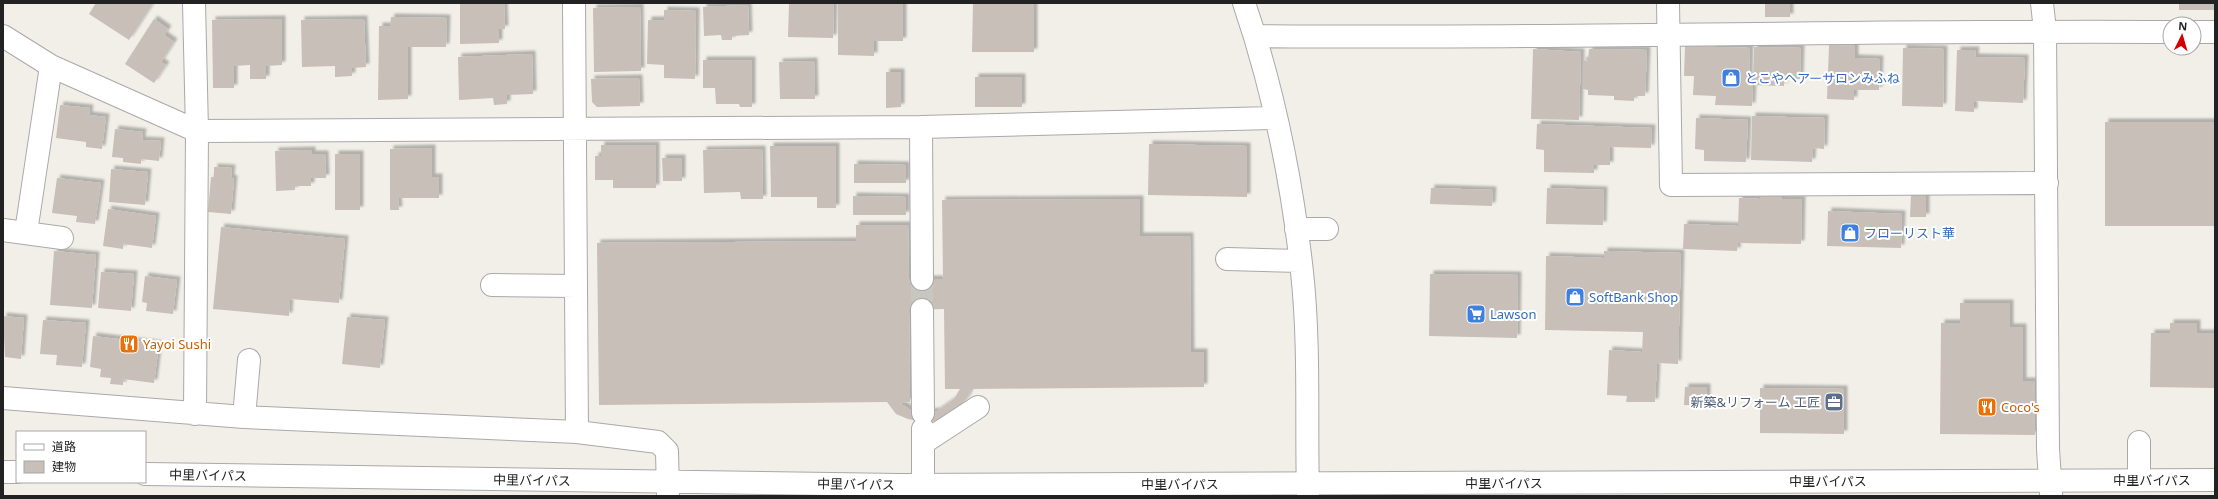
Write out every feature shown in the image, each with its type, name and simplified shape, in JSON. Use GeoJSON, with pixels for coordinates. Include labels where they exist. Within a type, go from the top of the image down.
{"type":"FeatureCollection","features":[{"type":"Feature","properties":{"kind":"street"},"geometry":{"type":"LineString","coordinates":[[194,3],[197,131],[195,414]]}},
{"type":"Feature","properties":{"kind":"street"},"geometry":{"type":"LineString","coordinates":[[574,3],[573,128],[577,432]]}},
{"type":"Feature","properties":{"kind":"street"},"geometry":{"type":"LineString","coordinates":[[1244,3],[1255,36],[1276,118],[1296,229],[1300,261],[1306,345],[1308,490]]}},
{"type":"Feature","properties":{"kind":"street"},"geometry":{"type":"LineString","coordinates":[[1668,3],[1671,185],[2047,183]]}},
{"type":"Feature","properties":{"kind":"street"},"geometry":{"type":"LineString","coordinates":[[2042,3],[2045,31],[2047,183],[2046,308],[2050,488]]}},
{"type":"Feature","properties":{"kind":"street"},"geometry":{"type":"LineString","coordinates":[[1255,36],[1504,38],[2045,31],[2162,32]]}},
{"type":"Feature","properties":{"kind":"street"},"geometry":{"type":"LineString","coordinates":[[2202,32],[2215,32]]}},
{"type":"Feature","properties":{"kind":"street"},"geometry":{"type":"LineString","coordinates":[[3,36],[51,66],[197,131],[921,127],[1276,118]]}},
{"type":"Feature","properties":{"kind":"street"},"geometry":{"type":"LineString","coordinates":[[26,232],[51,66]]}},
{"type":"Feature","properties":{"kind":"street"},"geometry":{"type":"LineString","coordinates":[[921,127],[922,279]]}},
{"type":"Feature","properties":{"kind":"street"},"geometry":{"type":"LineString","coordinates":[[1296,229],[1327,229]]}},
{"type":"Feature","properties":{"kind":"street"},"geometry":{"type":"LineString","coordinates":[[3,230],[62,238]]}},
{"type":"Feature","properties":{"kind":"street"},"geometry":{"type":"LineString","coordinates":[[1227,259],[1300,261]]}},
{"type":"Feature","properties":{"kind":"street"},"geometry":{"type":"LineString","coordinates":[[492,285],[575,286]]}},
{"type":"Feature","properties":{"kind":"street"},"geometry":{"type":"LineString","coordinates":[[922,310],[923,484]]}},
{"type":"Feature","properties":{"kind":"street"},"geometry":{"type":"LineString","coordinates":[[244,418],[249,360]]}},
{"type":"Feature","properties":{"kind":"street"},"geometry":{"type":"LineString","coordinates":[[3,398],[244,418],[577,432],[658,442],[667,451],[668,489]]}},
{"type":"Feature","properties":{"kind":"street"},"geometry":{"type":"LineString","coordinates":[[923,426],[978,407]]}},
{"type":"Feature","properties":{"kind":"street"},"geometry":{"type":"LineString","coordinates":[[2139,442],[2139,480]]}},
{"type":"Feature","properties":{"kind":"street"},"geometry":{"type":"LineString","coordinates":[[3,472],[16,472]]}},
{"type":"Feature","properties":{"kind":"street","name":"中里バイパス"},"geometry":{"type":"LineString","coordinates":[[146,474],[588,481],[668,489],[900,490],[923,484],[1057,490],[2050,488],[2139,480],[2215,480]]}},
{"type":"Feature","properties":{"kind":"building"},"geometry":{"type":"Polygon","coordinates":[[[96,3],[153,3],[129,40],[89,14],[96,3]]]}},
{"type":"Feature","properties":{"kind":"building"},"geometry":{"type":"Polygon","coordinates":[[[460,3],[504,3],[505,29],[499,29],[499,43],[460,44],[460,3]]]}},
{"type":"Feature","properties":{"kind":"building"},"geometry":{"type":"Polygon","coordinates":[[[789,3],[834,3],[833,38],[788,37],[789,3]]]}},
{"type":"Feature","properties":{"kind":"building"},"geometry":{"type":"Polygon","coordinates":[[[973,3],[1034,3],[1034,52],[972,52],[973,3]]]}},
{"type":"Feature","properties":{"kind":"building"},"geometry":{"type":"Polygon","coordinates":[[[1765,3],[1790,3],[1790,17],[1765,17],[1765,3]]]}},
{"type":"Feature","properties":{"kind":"building"},"geometry":{"type":"Polygon","coordinates":[[[2179,3],[2214,3],[2214,10],[2179,10],[2179,3]]]}},
{"type":"Feature","properties":{"kind":"building"},"geometry":{"type":"Polygon","coordinates":[[[838,4],[903,4],[903,41],[874,41],[874,56],[838,55],[838,4]]]}},
{"type":"Feature","properties":{"kind":"building"},"geometry":{"type":"Polygon","coordinates":[[[748,5],[749,35],[732,36],[732,40],[722,40],[721,35],[704,36],[703,7],[748,5]]]}},
{"type":"Feature","properties":{"kind":"building"},"geometry":{"type":"Polygon","coordinates":[[[640,7],[641,71],[594,72],[593,8],[640,7]]]}},
{"type":"Feature","properties":{"kind":"building"},"geometry":{"type":"Polygon","coordinates":[[[664,10],[696,11],[695,79],[664,78],[664,65],[647,64],[648,20],[664,20],[664,10]]]}},
{"type":"Feature","properties":{"kind":"building"},"geometry":{"type":"Polygon","coordinates":[[[391,17],[447,18],[446,47],[408,47],[408,99],[378,100],[379,26],[390,26],[391,17]]]}},
{"type":"Feature","properties":{"kind":"building"},"geometry":{"type":"Polygon","coordinates":[[[154,19],[168,29],[164,35],[174,42],[161,62],[166,65],[154,83],[125,64],[154,19]]]}},
{"type":"Feature","properties":{"kind":"building"},"geometry":{"type":"Polygon","coordinates":[[[282,19],[282,65],[266,66],[266,79],[250,79],[250,65],[234,66],[234,88],[213,88],[212,20],[282,19]]]}},
{"type":"Feature","properties":{"kind":"building"},"geometry":{"type":"Polygon","coordinates":[[[364,19],[366,67],[352,68],[352,76],[335,77],[335,66],[302,67],[301,20],[364,19]]]}},
{"type":"Feature","properties":{"kind":"building"},"geometry":{"type":"Polygon","coordinates":[[[1829,45],[1855,46],[1855,58],[1880,59],[1879,90],[1854,90],[1854,100],[1827,99],[1829,45]]]}},
{"type":"Feature","properties":{"kind":"building"},"geometry":{"type":"Polygon","coordinates":[[[1685,46],[1750,48],[1749,78],[1753,78],[1754,47],[1801,48],[1800,79],[1784,78],[1784,86],[1753,85],[1752,106],[1715,105],[1716,96],[1693,95],[1694,76],[1684,76],[1685,46]]]}},
{"type":"Feature","properties":{"kind":"building"},"geometry":{"type":"Polygon","coordinates":[[[1903,48],[1944,49],[1943,107],[1902,106],[1903,48]]]}},
{"type":"Feature","properties":{"kind":"building"},"geometry":{"type":"Polygon","coordinates":[[[1533,49],[1581,52],[1579,120],[1531,119],[1533,49]]]}},
{"type":"Feature","properties":{"kind":"building"},"geometry":{"type":"Polygon","coordinates":[[[1589,49],[1647,50],[1645,96],[1634,96],[1634,101],[1614,100],[1614,96],[1588,95],[1588,90],[1583,89],[1583,60],[1588,61],[1589,49]]]}},
{"type":"Feature","properties":{"kind":"building"},"geometry":{"type":"Polygon","coordinates":[[[1957,50],[1976,50],[1975,57],[2025,58],[2023,103],[1974,101],[1974,112],[1955,111],[1957,50]]]}},
{"type":"Feature","properties":{"kind":"building"},"geometry":{"type":"Polygon","coordinates":[[[532,54],[533,94],[507,95],[507,104],[494,105],[493,98],[459,100],[458,57],[532,54]]]}},
{"type":"Feature","properties":{"kind":"building"},"geometry":{"type":"Polygon","coordinates":[[[703,60],[752,60],[752,107],[740,107],[739,104],[716,104],[715,88],[703,88],[703,60]]]}},
{"type":"Feature","properties":{"kind":"building"},"geometry":{"type":"Polygon","coordinates":[[[814,61],[815,99],[780,99],[779,62],[814,61]]]}},
{"type":"Feature","properties":{"kind":"building"},"geometry":{"type":"Polygon","coordinates":[[[886,72],[901,72],[901,107],[886,108],[886,72]]]}},
{"type":"Feature","properties":{"kind":"building"},"geometry":{"type":"Polygon","coordinates":[[[975,77],[1022,77],[1022,107],[975,107],[975,77]]]}},
{"type":"Feature","properties":{"kind":"building"},"geometry":{"type":"Polygon","coordinates":[[[639,78],[640,106],[597,107],[592,102],[591,79],[639,78]]]}},
{"type":"Feature","properties":{"kind":"building"},"geometry":{"type":"Polygon","coordinates":[[[60,105],[90,108],[89,115],[106,117],[102,149],[86,147],[86,142],[56,138],[60,105]]]}},
{"type":"Feature","properties":{"kind":"building"},"geometry":{"type":"Polygon","coordinates":[[[1752,116],[1825,118],[1824,149],[1813,148],[1812,162],[1751,160],[1752,116]]]}},
{"type":"Feature","properties":{"kind":"building"},"geometry":{"type":"Polygon","coordinates":[[[1696,118],[1748,120],[1746,162],[1704,161],[1704,150],[1695,149],[1696,118]]]}},
{"type":"Feature","properties":{"kind":"building"},"geometry":{"type":"Polygon","coordinates":[[[2105,122],[2215,122],[2215,226],[2105,226],[2105,122]]]}},
{"type":"Feature","properties":{"kind":"building"},"geometry":{"type":"Polygon","coordinates":[[[1537,124],[1652,128],[1651,148],[1610,147],[1610,165],[1594,165],[1594,173],[1544,172],[1544,150],[1536,149],[1537,124]]]}},
{"type":"Feature","properties":{"kind":"building"},"geometry":{"type":"Polygon","coordinates":[[[115,129],[143,132],[142,140],[161,141],[159,161],[141,159],[141,164],[123,162],[123,158],[112,157],[115,129]]]}},
{"type":"Feature","properties":{"kind":"building"},"geometry":{"type":"Polygon","coordinates":[[[1149,144],[1247,146],[1247,197],[1148,195],[1149,144]]]}},
{"type":"Feature","properties":{"kind":"building"},"geometry":{"type":"Polygon","coordinates":[[[601,145],[656,145],[656,188],[613,188],[613,180],[595,180],[595,156],[601,156],[601,145]]]}},
{"type":"Feature","properties":{"kind":"building"},"geometry":{"type":"Polygon","coordinates":[[[770,146],[836,146],[836,208],[817,208],[817,197],[771,197],[770,146]]]}},
{"type":"Feature","properties":{"kind":"building"},"geometry":{"type":"Polygon","coordinates":[[[432,148],[432,177],[439,177],[439,198],[398,198],[399,210],[390,210],[390,149],[432,148]]]}},
{"type":"Feature","properties":{"kind":"building"},"geometry":{"type":"Polygon","coordinates":[[[762,149],[763,199],[741,199],[740,192],[704,193],[703,150],[762,149]]]}},
{"type":"Feature","properties":{"kind":"building"},"geometry":{"type":"Polygon","coordinates":[[[312,150],[312,154],[325,154],[326,178],[311,178],[311,186],[295,186],[295,190],[276,191],[275,151],[312,150]]]}},
{"type":"Feature","properties":{"kind":"building"},"geometry":{"type":"Polygon","coordinates":[[[335,154],[360,154],[360,210],[335,210],[335,154]]]}},
{"type":"Feature","properties":{"kind":"building"},"geometry":{"type":"Polygon","coordinates":[[[662,158],[682,158],[682,181],[663,181],[662,158]]]}},
{"type":"Feature","properties":{"kind":"building"},"geometry":{"type":"Polygon","coordinates":[[[854,164],[906,165],[906,183],[854,183],[854,164]]]}},
{"type":"Feature","properties":{"kind":"building"},"geometry":{"type":"Polygon","coordinates":[[[214,167],[232,168],[231,178],[234,179],[231,214],[208,212],[211,177],[214,177],[214,167]]]}},
{"type":"Feature","properties":{"kind":"building"},"geometry":{"type":"Polygon","coordinates":[[[111,169],[148,172],[145,205],[109,202],[111,169]]]}},
{"type":"Feature","properties":{"kind":"building"},"geometry":{"type":"Polygon","coordinates":[[[57,178],[101,183],[95,224],[76,222],[77,216],[52,213],[57,178]]]}},
{"type":"Feature","properties":{"kind":"building"},"geometry":{"type":"Polygon","coordinates":[[[1431,188],[1493,190],[1492,206],[1430,204],[1431,188]]]}},
{"type":"Feature","properties":{"kind":"building"},"geometry":{"type":"Polygon","coordinates":[[[1547,188],[1604,190],[1603,225],[1546,224],[1547,188]]]}},
{"type":"Feature","properties":{"kind":"building"},"geometry":{"type":"Polygon","coordinates":[[[1760,193],[1782,193],[1782,199],[1802,199],[1801,244],[1738,243],[1737,251],[1683,249],[1684,224],[1738,226],[1739,198],[1760,199],[1760,193]]]}},
{"type":"Feature","properties":{"kind":"building"},"geometry":{"type":"Polygon","coordinates":[[[1911,194],[1926,194],[1926,217],[1910,217],[1911,194]]]}},
{"type":"Feature","properties":{"kind":"building"},"geometry":{"type":"Polygon","coordinates":[[[853,196],[906,197],[906,215],[853,215],[853,196]]]}},
{"type":"Feature","properties":{"kind":"building"},"geometry":{"type":"Polygon","coordinates":[[[1140,199],[1140,236],[1190,236],[1191,352],[1204,352],[1204,387],[971,389],[967,398],[957,410],[942,421],[923,422],[908,419],[896,414],[887,402],[599,405],[597,243],[856,241],[856,225],[908,225],[909,279],[943,279],[942,200],[1140,199]],[[944,309],[909,310],[910,402],[900,403],[912,411],[923,413],[937,411],[954,399],[960,389],[945,389],[944,309]]]}},
{"type":"Feature","properties":{"kind":"building"},"geometry":{"type":"Polygon","coordinates":[[[108,209],[156,216],[152,248],[123,244],[123,249],[103,246],[108,209]]]}},
{"type":"Feature","properties":{"kind":"building"},"geometry":{"type":"Polygon","coordinates":[[[1828,211],[1902,214],[1901,248],[1827,246],[1828,211]]]}},
{"type":"Feature","properties":{"kind":"building"},"geometry":{"type":"Polygon","coordinates":[[[221,227],[345,239],[339,303],[290,299],[289,316],[213,309],[221,227]]]}},
{"type":"Feature","properties":{"kind":"building"},"geometry":{"type":"Polygon","coordinates":[[[54,251],[96,255],[92,308],[50,305],[54,251]]]}},
{"type":"Feature","properties":{"kind":"building"},"geometry":{"type":"Polygon","coordinates":[[[1604,251],[1681,253],[1678,364],[1657,363],[1655,402],[1626,402],[1627,396],[1607,395],[1609,350],[1642,352],[1643,332],[1545,330],[1546,256],[1604,258],[1604,251]]]}},
{"type":"Feature","properties":{"kind":"building"},"geometry":{"type":"Polygon","coordinates":[[[101,272],[134,274],[131,311],[98,308],[101,272]]]}},
{"type":"Feature","properties":{"kind":"building"},"geometry":{"type":"Polygon","coordinates":[[[1430,274],[1518,275],[1517,338],[1429,336],[1430,274]]]}},
{"type":"Feature","properties":{"kind":"building"},"geometry":{"type":"Polygon","coordinates":[[[145,276],[177,280],[173,314],[146,311],[147,303],[142,302],[145,276]]]}},
{"type":"Feature","properties":{"kind":"building"},"geometry":{"type":"Polygon","coordinates":[[[1960,303],[2010,303],[2010,327],[2023,327],[2023,381],[2035,381],[2035,435],[1940,434],[1941,323],[1960,323],[1960,303]]]}},
{"type":"Feature","properties":{"kind":"building"},"geometry":{"type":"Polygon","coordinates":[[[3,316],[24,318],[21,359],[5,357],[3,316]]]}},
{"type":"Feature","properties":{"kind":"building"},"geometry":{"type":"Polygon","coordinates":[[[347,317],[385,320],[380,368],[342,364],[347,317]]]}},
{"type":"Feature","properties":{"kind":"building"},"geometry":{"type":"Polygon","coordinates":[[[43,320],[86,323],[82,367],[56,365],[57,355],[40,354],[43,320]]]}},
{"type":"Feature","properties":{"kind":"building"},"geometry":{"type":"Polygon","coordinates":[[[2170,323],[2197,323],[2197,333],[2215,333],[2215,388],[2150,387],[2151,333],[2170,333],[2170,323]]]}},
{"type":"Feature","properties":{"kind":"building"},"geometry":{"type":"Polygon","coordinates":[[[93,336],[159,344],[154,383],[123,379],[123,385],[110,384],[111,378],[100,377],[101,369],[90,367],[93,336]]]}},
{"type":"Feature","properties":{"kind":"building"},"geometry":{"type":"Polygon","coordinates":[[[1685,387],[1707,387],[1707,406],[1684,405],[1685,387]]]}},
{"type":"Feature","properties":{"kind":"building"},"geometry":{"type":"Polygon","coordinates":[[[1760,388],[1844,389],[1844,434],[1760,433],[1760,388]]]}},
{"type":"Feature","properties":{"kind":"tunnel"},"geometry":{"type":"LineString","coordinates":[[922,279],[922,310]]}},
{"type":"Feature","properties":{"kind":"place","name":"とこやヘアーサロンみふね"},"geometry":{"type":"Point","coordinates":[1731,78]}},
{"type":"Feature","properties":{"kind":"place","name":"フローリスト華"},"geometry":{"type":"Point","coordinates":[1850,233]}},
{"type":"Feature","properties":{"kind":"place","name":"SoftBank Shop"},"geometry":{"type":"Point","coordinates":[1575,297]}},
{"type":"Feature","properties":{"kind":"place","name":"Lawson"},"geometry":{"type":"Point","coordinates":[1476,314]}},
{"type":"Feature","properties":{"kind":"place","name":"Yayoi Sushi"},"geometry":{"type":"Point","coordinates":[129,344]}},
{"type":"Feature","properties":{"kind":"place","name":"新築&リフォーム 工匠"},"geometry":{"type":"Point","coordinates":[1834,402]}},
{"type":"Feature","properties":{"kind":"place","name":"Coco's"},"geometry":{"type":"Point","coordinates":[1987,407]}}]}
